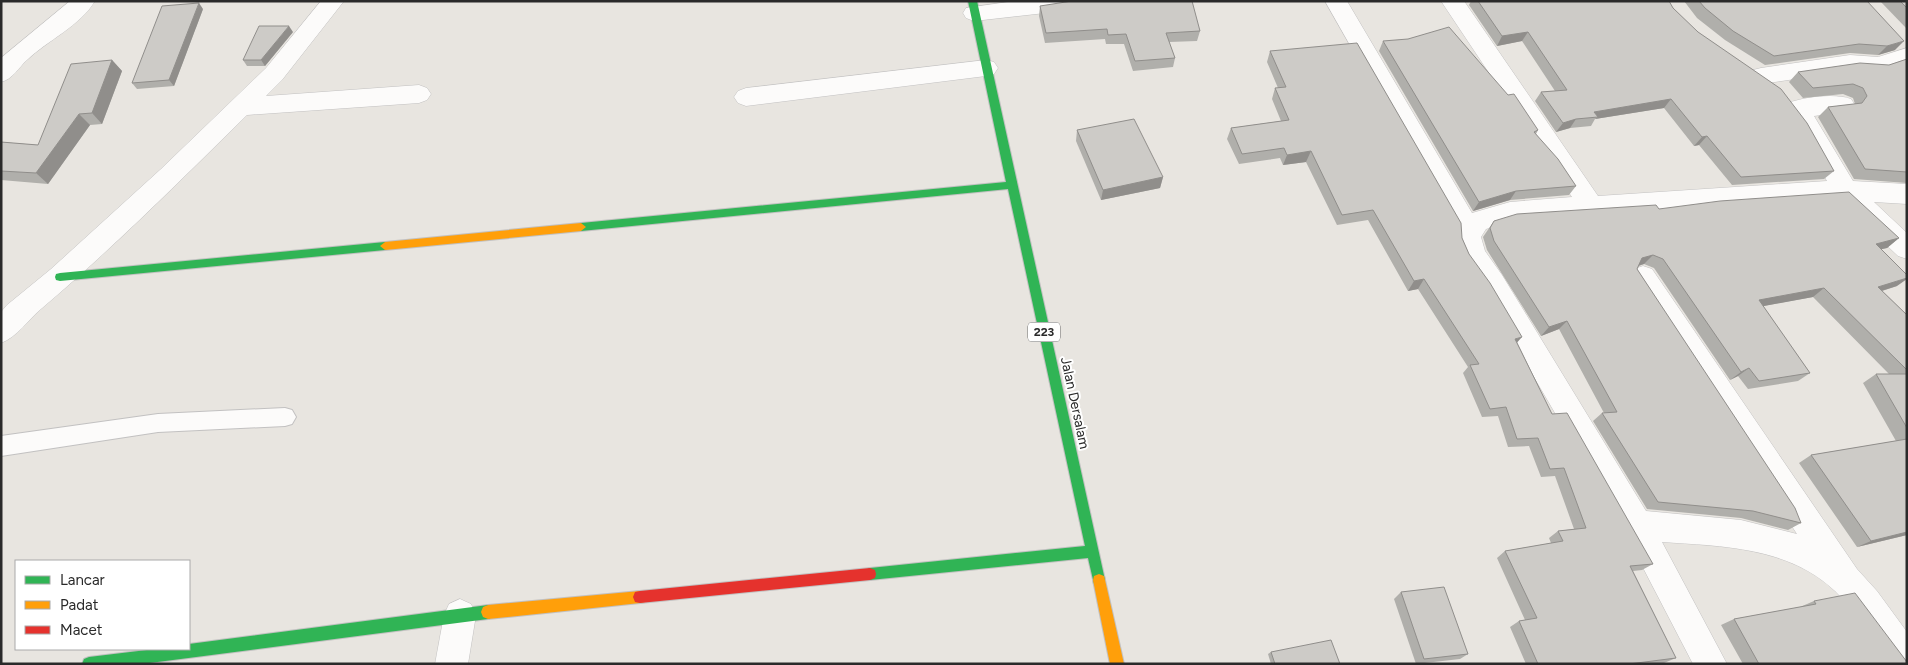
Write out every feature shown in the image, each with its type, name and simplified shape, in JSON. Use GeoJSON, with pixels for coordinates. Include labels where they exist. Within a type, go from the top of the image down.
{"type":"FeatureCollection","features":[{"type":"Feature","properties":{"kind":"street"},"geometry":{"type":"LineString","coordinates":[[6,65],[67,18],[84,1]]}},
{"type":"Feature","properties":{"kind":"street"},"geometry":{"type":"LineString","coordinates":[[1,331],[17,313],[60,277],[274,74],[333,1]]}},
{"type":"Feature","properties":{"kind":"street"},"geometry":{"type":"LineString","coordinates":[[973,7],[1090,1]]}},
{"type":"Feature","properties":{"kind":"street"},"geometry":{"type":"LineString","coordinates":[[1336,1],[1469,232]]}},
{"type":"Feature","properties":{"kind":"street"},"geometry":{"type":"LineString","coordinates":[[1452,1],[1591,206]]}},
{"type":"Feature","properties":{"kind":"street","name":"Jalan Dersalam"},"geometry":{"type":"LineString","coordinates":[[973,7],[1117,664]]}},
{"type":"Feature","properties":{"kind":"street"},"geometry":{"type":"LineString","coordinates":[[1905,47],[1878,65],[1850,63],[1752,71],[1777,86],[1805,120],[1845,190],[1907,249]]}},
{"type":"Feature","properties":{"kind":"street"},"geometry":{"type":"LineString","coordinates":[[746,97],[986,68]]}},
{"type":"Feature","properties":{"kind":"street"},"geometry":{"type":"LineString","coordinates":[[239,108],[419,94]]}},
{"type":"Feature","properties":{"kind":"street"},"geometry":{"type":"LineString","coordinates":[[1796,109],[1843,105]]}},
{"type":"Feature","properties":{"kind":"street"},"geometry":{"type":"LineString","coordinates":[[60,277],[1012,185]]}},
{"type":"Feature","properties":{"kind":"street"},"geometry":{"type":"LineString","coordinates":[[1710,664],[1637,525],[1493,282],[1473,256],[1468,242],[1469,232],[1476,222],[1490,215],[1591,206],[1845,190],[1907,194]]}},
{"type":"Feature","properties":{"kind":"street"},"geometry":{"type":"LineString","coordinates":[[1643,277],[1846,580],[1907,660]]}},
{"type":"Feature","properties":{"kind":"street"},"geometry":{"type":"LineString","coordinates":[[1637,525],[1738,535],[1784,544],[1817,557],[1846,580]]}},
{"type":"Feature","properties":{"kind":"street"},"geometry":{"type":"LineString","coordinates":[[89,664],[460,615],[1092,551]]}},
{"type":"Feature","properties":{"kind":"street"},"geometry":{"type":"LineString","coordinates":[[451,664],[460,615]]}},
{"type":"Feature","properties":{"kind":"lane"},"geometry":{"type":"LineString","coordinates":[[1,446],[158,423],[285,418]]}},
{"type":"Feature","properties":{"kind":"building"},"geometry":{"type":"Polygon","coordinates":[[[1072,1],[1192,1],[1200,31],[1166,33],[1175,58],[1135,61],[1126,34],[1108,35],[1107,29],[1046,33],[1040,6],[1072,1]]]}},
{"type":"Feature","properties":{"kind":"building"},"geometry":{"type":"Polygon","coordinates":[[[1478,1],[1669,1],[1673,8],[1698,32],[1781,89],[1807,123],[1834,171],[1741,177],[1707,136],[1702,137],[1671,99],[1594,112],[1598,117],[1576,119],[1563,123],[1541,92],[1567,90],[1528,32],[1502,36],[1478,1]]]}},
{"type":"Feature","properties":{"kind":"building"},"geometry":{"type":"Polygon","coordinates":[[[1699,1],[1867,1],[1904,41],[1887,46],[1859,44],[1774,56],[1733,31],[1699,1]]]}},
{"type":"Feature","properties":{"kind":"building"},"geometry":{"type":"Polygon","coordinates":[[[1900,1],[1907,1],[1907,8],[1900,1]]]}},
{"type":"Feature","properties":{"kind":"building"},"geometry":{"type":"Polygon","coordinates":[[[199,3],[169,80],[132,83],[162,6],[199,3]]]}},
{"type":"Feature","properties":{"kind":"building"},"geometry":{"type":"Polygon","coordinates":[[[259,26],[289,26],[261,60],[243,60],[259,26]]]}},
{"type":"Feature","properties":{"kind":"building"},"geometry":{"type":"Polygon","coordinates":[[[1449,27],[1508,95],[1514,94],[1538,130],[1534,132],[1558,159],[1576,186],[1516,191],[1479,202],[1383,41],[1408,39],[1449,27]]]}},
{"type":"Feature","properties":{"kind":"building"},"geometry":{"type":"Polygon","coordinates":[[[1357,43],[1461,223],[1462,238],[1469,254],[1490,283],[1522,337],[1515,339],[1552,414],[1567,413],[1653,564],[1630,566],[1676,658],[1629,664],[1538,664],[1519,621],[1537,618],[1505,551],[1563,541],[1558,531],[1586,528],[1564,468],[1550,469],[1538,438],[1517,439],[1506,407],[1490,409],[1470,365],[1479,364],[1424,279],[1414,281],[1373,210],[1342,215],[1311,151],[1287,155],[1284,148],[1242,154],[1231,128],[1289,120],[1275,88],[1286,87],[1270,51],[1357,43]]]}},
{"type":"Feature","properties":{"kind":"building"},"geometry":{"type":"Polygon","coordinates":[[[1907,59],[1907,172],[1865,169],[1828,107],[1862,103],[1867,96],[1863,88],[1853,84],[1813,88],[1798,72],[1860,63],[1889,65],[1907,59]]]}},
{"type":"Feature","properties":{"kind":"building"},"geometry":{"type":"Polygon","coordinates":[[[112,60],[92,113],[79,114],[36,173],[1,171],[1,142],[38,145],[71,64],[112,60]]]}},
{"type":"Feature","properties":{"kind":"building"},"geometry":{"type":"Polygon","coordinates":[[[1134,119],[1163,177],[1103,190],[1077,130],[1134,119]]]}},
{"type":"Feature","properties":{"kind":"building"},"geometry":{"type":"Polygon","coordinates":[[[1849,192],[1899,238],[1876,244],[1907,275],[1907,278],[1878,287],[1907,315],[1907,370],[1824,288],[1759,300],[1810,373],[1759,381],[1749,368],[1741,372],[1663,259],[1653,255],[1642,258],[1637,269],[1795,508],[1801,523],[1753,511],[1658,502],[1602,413],[1617,412],[1567,321],[1549,327],[1494,241],[1490,228],[1494,221],[1517,214],[1656,205],[1659,209],[1720,201],[1849,192]]]}},
{"type":"Feature","properties":{"kind":"building"},"geometry":{"type":"Polygon","coordinates":[[[1876,374],[1907,374],[1907,428],[1876,374]]]}},
{"type":"Feature","properties":{"kind":"building"},"geometry":{"type":"Polygon","coordinates":[[[1907,439],[1907,532],[1871,541],[1811,455],[1907,439]]]}},
{"type":"Feature","properties":{"kind":"building"},"geometry":{"type":"Polygon","coordinates":[[[1444,587],[1468,654],[1424,659],[1401,592],[1444,587]]]}},
{"type":"Feature","properties":{"kind":"building"},"geometry":{"type":"Polygon","coordinates":[[[1855,593],[1907,664],[1759,664],[1734,619],[1816,604],[1814,601],[1855,593]]]}},
{"type":"Feature","properties":{"kind":"building"},"geometry":{"type":"Polygon","coordinates":[[[1331,640],[1340,664],[1275,664],[1271,652],[1331,640]]]}},
{"type":"Feature","properties":{"kind":"traffic: fast"},"geometry":{"type":"LineString","coordinates":[[972,1],[1099,580]]}},
{"type":"Feature","properties":{"kind":"traffic: fast"},"geometry":{"type":"LineString","coordinates":[[581,227],[1012,185]]}},
{"type":"Feature","properties":{"kind":"traffic: fast"},"geometry":{"type":"LineString","coordinates":[[60,277],[385,246]]}},
{"type":"Feature","properties":{"kind":"traffic: fast"},"geometry":{"type":"LineString","coordinates":[[870,574],[1092,551]]}},
{"type":"Feature","properties":{"kind":"traffic: fast"},"geometry":{"type":"LineString","coordinates":[[89,664],[488,612]]}},
{"type":"Feature","properties":{"kind":"traffic: slow"},"geometry":{"type":"LineString","coordinates":[[385,246],[581,227]]}},
{"type":"Feature","properties":{"kind":"traffic: slow"},"geometry":{"type":"LineString","coordinates":[[1099,580],[1117,664]]}},
{"type":"Feature","properties":{"kind":"traffic: slow"},"geometry":{"type":"LineString","coordinates":[[488,612],[640,597]]}},
{"type":"Feature","properties":{"kind":"traffic: jam"},"geometry":{"type":"LineString","coordinates":[[640,597],[870,574]]}}]}
